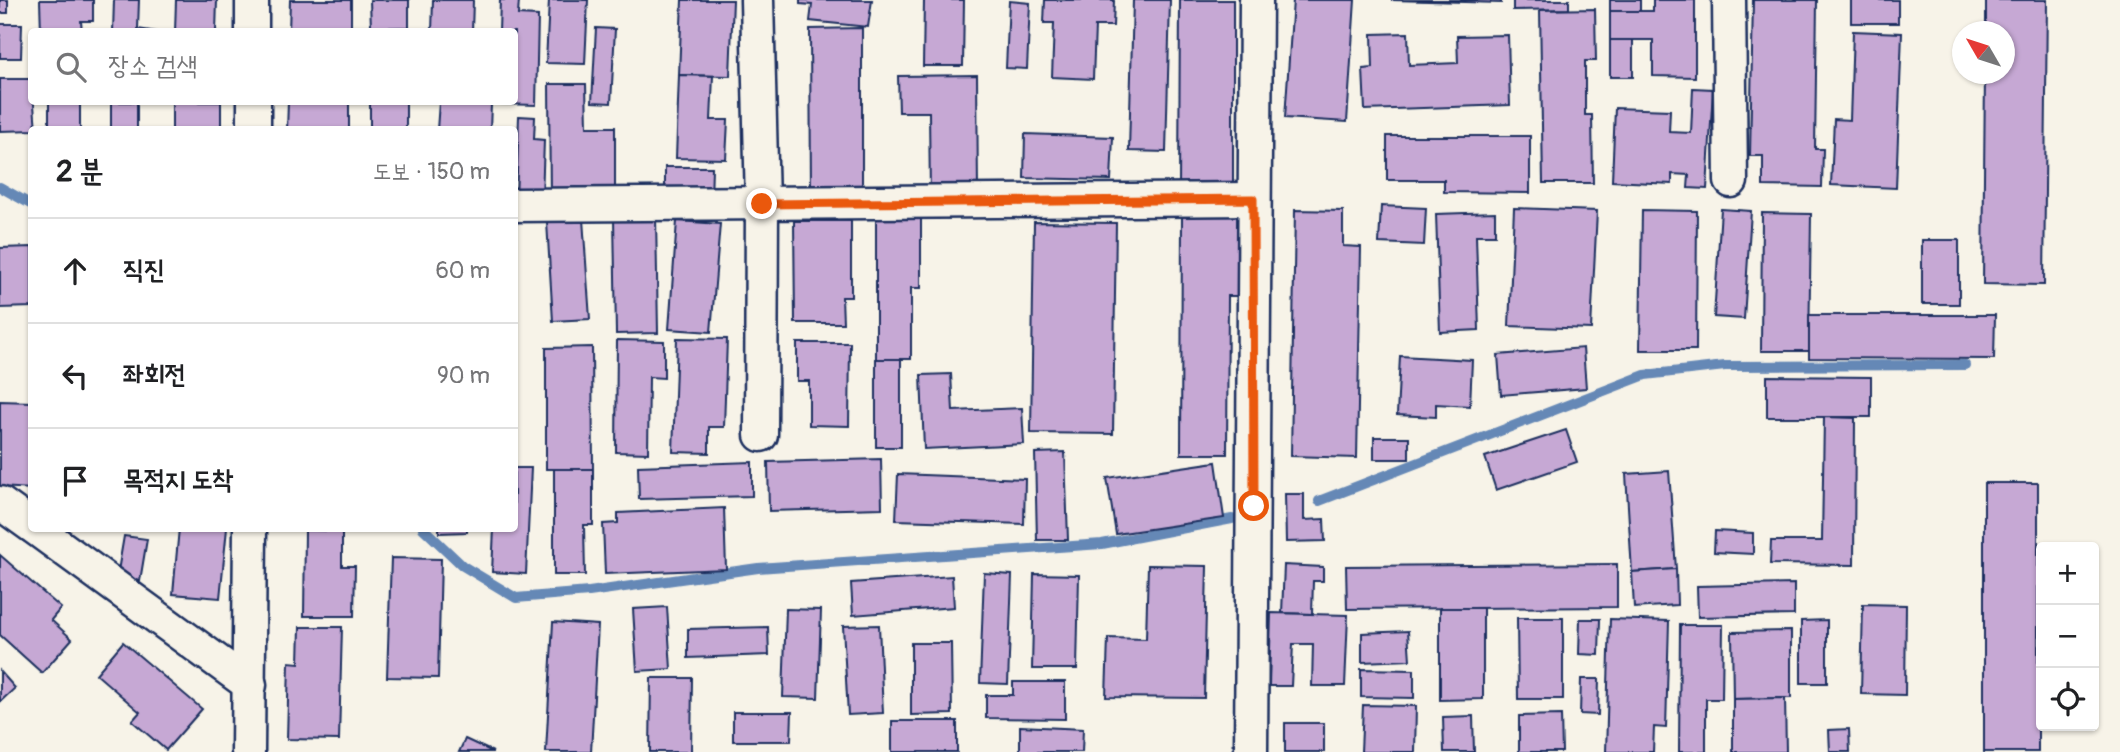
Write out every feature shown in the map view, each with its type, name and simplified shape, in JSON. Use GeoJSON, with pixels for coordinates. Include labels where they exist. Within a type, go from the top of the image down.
{"type":"FeatureCollection","features":[{"type":"Feature","properties":{"kind":"street"},"geometry":{"type":"LineString","coordinates":[[252,0],[253,28]]}},
{"type":"Feature","properties":{"kind":"street"},"geometry":{"type":"LineString","coordinates":[[757,0],[762,204],[761,435]]}},
{"type":"Feature","properties":{"kind":"street"},"geometry":{"type":"LineString","coordinates":[[1251,752],[1256,0]]}},
{"type":"Feature","properties":{"kind":"street"},"geometry":{"type":"LineString","coordinates":[[1729,0],[1731,181]]}},
{"type":"Feature","properties":{"kind":"street"},"geometry":{"type":"LineString","coordinates":[[254,105],[254,126]]}},
{"type":"Feature","properties":{"kind":"street"},"geometry":{"type":"LineString","coordinates":[[518,205],[1253,199]]}},
{"type":"Feature","properties":{"kind":"street"},"geometry":{"type":"LineString","coordinates":[[0,503],[28,523]]}},
{"type":"Feature","properties":{"kind":"street"},"geometry":{"type":"LineString","coordinates":[[40,532],[250,685]]}},
{"type":"Feature","properties":{"kind":"street"},"geometry":{"type":"LineString","coordinates":[[248,752],[250,532]]}},
{"type":"Feature","properties":{"kind":"building"},"geometry":{"type":"Polygon","coordinates":[[[0,0],[8,0],[8,13],[0,13],[0,0]]]}},
{"type":"Feature","properties":{"kind":"building"},"geometry":{"type":"Polygon","coordinates":[[[40,0],[93,0],[93,21],[81,21],[82,28],[41,28],[40,0]]]}},
{"type":"Feature","properties":{"kind":"building"},"geometry":{"type":"Polygon","coordinates":[[[114,0],[139,0],[138,28],[113,28],[114,0]]]}},
{"type":"Feature","properties":{"kind":"building"},"geometry":{"type":"Polygon","coordinates":[[[176,0],[217,0],[216,28],[175,28],[176,0]]]}},
{"type":"Feature","properties":{"kind":"building"},"geometry":{"type":"Polygon","coordinates":[[[290,0],[351,0],[351,28],[289,28],[290,0]]]}},
{"type":"Feature","properties":{"kind":"building"},"geometry":{"type":"Polygon","coordinates":[[[370,0],[409,0],[409,27],[371,28],[370,0]]]}},
{"type":"Feature","properties":{"kind":"building"},"geometry":{"type":"Polygon","coordinates":[[[433,0],[473,0],[472,28],[432,28],[433,0]]]}},
{"type":"Feature","properties":{"kind":"building"},"geometry":{"type":"Polygon","coordinates":[[[500,0],[519,0],[518,15],[538,16],[536,105],[518,105],[518,28],[499,28],[500,0]]]}},
{"type":"Feature","properties":{"kind":"building"},"geometry":{"type":"Polygon","coordinates":[[[549,0],[588,0],[585,64],[546,63],[549,0]]]}},
{"type":"Feature","properties":{"kind":"building"},"geometry":{"type":"Polygon","coordinates":[[[682,0],[733,0],[730,76],[679,75],[682,0]]]}},
{"type":"Feature","properties":{"kind":"building"},"geometry":{"type":"Polygon","coordinates":[[[800,0],[872,0],[868,27],[810,21],[812,5],[800,4],[800,0]]]}},
{"type":"Feature","properties":{"kind":"building"},"geometry":{"type":"Polygon","coordinates":[[[924,0],[964,0],[963,66],[923,66],[924,0]]]}},
{"type":"Feature","properties":{"kind":"building"},"geometry":{"type":"Polygon","coordinates":[[[1045,0],[1114,0],[1113,26],[1095,26],[1093,79],[1052,77],[1054,23],[1044,23],[1045,0]]]}},
{"type":"Feature","properties":{"kind":"building"},"geometry":{"type":"Polygon","coordinates":[[[1133,0],[1170,0],[1166,152],[1129,151],[1133,0]]]}},
{"type":"Feature","properties":{"kind":"building"},"geometry":{"type":"Polygon","coordinates":[[[1180,0],[1233,0],[1233,189],[1179,190],[1180,0]]]}},
{"type":"Feature","properties":{"kind":"building"},"geometry":{"type":"Polygon","coordinates":[[[1293,0],[1355,0],[1347,122],[1285,118],[1293,0]]]}},
{"type":"Feature","properties":{"kind":"building"},"geometry":{"type":"Polygon","coordinates":[[[1391,0],[1501,0],[1501,3],[1391,0]]]}},
{"type":"Feature","properties":{"kind":"building"},"geometry":{"type":"Polygon","coordinates":[[[1513,0],[1569,0],[1569,9],[1513,10],[1513,0]]]}},
{"type":"Feature","properties":{"kind":"building"},"geometry":{"type":"Polygon","coordinates":[[[1610,0],[1640,0],[1640,11],[1610,11],[1610,0]]]}},
{"type":"Feature","properties":{"kind":"building"},"geometry":{"type":"Polygon","coordinates":[[[1653,0],[1695,0],[1695,77],[1653,76],[1653,40],[1610,40],[1610,11],[1653,11],[1653,0]]]}},
{"type":"Feature","properties":{"kind":"building"},"geometry":{"type":"Polygon","coordinates":[[[1753,0],[1817,0],[1815,149],[1823,149],[1822,187],[1763,186],[1763,156],[1750,156],[1753,0]]]}},
{"type":"Feature","properties":{"kind":"building"},"geometry":{"type":"Polygon","coordinates":[[[1851,0],[1898,0],[1898,23],[1851,23],[1851,0]]]}},
{"type":"Feature","properties":{"kind":"building"},"geometry":{"type":"Polygon","coordinates":[[[1986,0],[2047,0],[2044,285],[1983,284],[1985,84],[2015,84],[2015,21],[1986,21],[1986,0]]]}},
{"type":"Feature","properties":{"kind":"building"},"geometry":{"type":"Polygon","coordinates":[[[1009,1],[1030,3],[1027,69],[1006,68],[1009,1]]]}},
{"type":"Feature","properties":{"kind":"building"},"geometry":{"type":"Polygon","coordinates":[[[1595,9],[1596,61],[1585,61],[1585,115],[1592,115],[1593,183],[1543,183],[1540,10],[1595,9]]]}},
{"type":"Feature","properties":{"kind":"building"},"geometry":{"type":"Polygon","coordinates":[[[0,24],[22,24],[21,58],[0,58],[0,24]]]}},
{"type":"Feature","properties":{"kind":"building"},"geometry":{"type":"Polygon","coordinates":[[[596,28],[615,29],[611,103],[592,102],[596,28]]]}},
{"type":"Feature","properties":{"kind":"building"},"geometry":{"type":"Polygon","coordinates":[[[862,28],[862,191],[811,192],[810,29],[862,28]]]}},
{"type":"Feature","properties":{"kind":"building"},"geometry":{"type":"Polygon","coordinates":[[[1853,31],[1902,33],[1896,188],[1831,185],[1834,119],[1850,120],[1853,31]]]}},
{"type":"Feature","properties":{"kind":"building"},"geometry":{"type":"Polygon","coordinates":[[[1408,33],[1409,65],[1458,63],[1457,36],[1508,35],[1510,105],[1365,110],[1363,69],[1373,68],[1372,34],[1408,33]]]}},
{"type":"Feature","properties":{"kind":"building"},"geometry":{"type":"Polygon","coordinates":[[[1610,40],[1633,40],[1633,77],[1610,77],[1610,40]]]}},
{"type":"Feature","properties":{"kind":"building"},"geometry":{"type":"Polygon","coordinates":[[[679,75],[713,76],[711,120],[728,120],[726,159],[676,158],[679,75]]]}},
{"type":"Feature","properties":{"kind":"building"},"geometry":{"type":"Polygon","coordinates":[[[977,75],[978,193],[930,194],[929,112],[899,112],[898,76],[977,75]]]}},
{"type":"Feature","properties":{"kind":"building"},"geometry":{"type":"Polygon","coordinates":[[[0,79],[28,79],[28,105],[34,105],[36,126],[28,126],[28,130],[0,131],[0,79]]]}},
{"type":"Feature","properties":{"kind":"building"},"geometry":{"type":"Polygon","coordinates":[[[549,84],[586,84],[587,127],[615,127],[615,198],[550,199],[549,84]]]}},
{"type":"Feature","properties":{"kind":"building"},"geometry":{"type":"Polygon","coordinates":[[[1693,88],[1713,89],[1707,189],[1688,188],[1689,175],[1672,174],[1672,184],[1612,181],[1615,108],[1670,110],[1669,132],[1691,133],[1693,88]]]}},
{"type":"Feature","properties":{"kind":"building"},"geometry":{"type":"Polygon","coordinates":[[[49,105],[80,105],[80,126],[49,126],[49,105]]]}},
{"type":"Feature","properties":{"kind":"building"},"geometry":{"type":"Polygon","coordinates":[[[111,105],[137,105],[137,126],[111,126],[111,105]]]}},
{"type":"Feature","properties":{"kind":"building"},"geometry":{"type":"Polygon","coordinates":[[[172,105],[221,105],[221,126],[172,126],[172,105]]]}},
{"type":"Feature","properties":{"kind":"building"},"geometry":{"type":"Polygon","coordinates":[[[288,105],[349,105],[349,126],[287,126],[288,105]]]}},
{"type":"Feature","properties":{"kind":"building"},"geometry":{"type":"Polygon","coordinates":[[[370,105],[406,105],[406,126],[370,126],[370,105]]]}},
{"type":"Feature","properties":{"kind":"building"},"geometry":{"type":"Polygon","coordinates":[[[439,105],[491,105],[490,126],[437,126],[439,105]]]}},
{"type":"Feature","properties":{"kind":"building"},"geometry":{"type":"Polygon","coordinates":[[[519,116],[535,117],[534,139],[544,140],[542,199],[518,199],[519,116]]]}},
{"type":"Feature","properties":{"kind":"building"},"geometry":{"type":"Polygon","coordinates":[[[1025,134],[1113,137],[1111,180],[1024,178],[1025,134]]]}},
{"type":"Feature","properties":{"kind":"building"},"geometry":{"type":"Polygon","coordinates":[[[1387,136],[1530,136],[1530,193],[1444,192],[1444,180],[1387,180],[1387,136]]]}},
{"type":"Feature","properties":{"kind":"building"},"geometry":{"type":"Polygon","coordinates":[[[665,167],[712,167],[711,201],[665,200],[665,167]]]}},
{"type":"Feature","properties":{"kind":"building"},"geometry":{"type":"Polygon","coordinates":[[[1381,206],[1426,208],[1424,245],[1379,243],[1381,206]]]}},
{"type":"Feature","properties":{"kind":"building"},"geometry":{"type":"Polygon","coordinates":[[[1514,208],[1597,211],[1591,329],[1509,326],[1514,208]]]}},
{"type":"Feature","properties":{"kind":"building"},"geometry":{"type":"Polygon","coordinates":[[[1721,209],[1751,211],[1744,319],[1714,317],[1721,209]]]}},
{"type":"Feature","properties":{"kind":"building"},"geometry":{"type":"Polygon","coordinates":[[[1295,210],[1343,211],[1343,246],[1361,247],[1357,458],[1291,456],[1295,210]]]}},
{"type":"Feature","properties":{"kind":"building"},"geometry":{"type":"Polygon","coordinates":[[[1642,210],[1697,211],[1696,350],[1640,350],[1642,210]]]}},
{"type":"Feature","properties":{"kind":"building"},"geometry":{"type":"Polygon","coordinates":[[[1495,212],[1495,235],[1476,235],[1479,330],[1440,332],[1436,214],[1495,212]]]}},
{"type":"Feature","properties":{"kind":"building"},"geometry":{"type":"Polygon","coordinates":[[[1762,213],[1811,214],[1809,351],[1761,351],[1762,213]]]}},
{"type":"Feature","properties":{"kind":"building"},"geometry":{"type":"Polygon","coordinates":[[[656,216],[658,333],[616,334],[614,217],[656,216]]]}},
{"type":"Feature","properties":{"kind":"building"},"geometry":{"type":"Polygon","coordinates":[[[876,216],[921,216],[921,288],[911,288],[911,359],[876,359],[876,216]]]}},
{"type":"Feature","properties":{"kind":"building"},"geometry":{"type":"Polygon","coordinates":[[[1182,216],[1244,216],[1244,296],[1228,296],[1227,454],[1181,454],[1182,216]]]}},
{"type":"Feature","properties":{"kind":"building"},"geometry":{"type":"Polygon","coordinates":[[[583,219],[590,319],[553,321],[547,222],[583,219]]]}},
{"type":"Feature","properties":{"kind":"building"},"geometry":{"type":"Polygon","coordinates":[[[677,221],[720,224],[711,332],[669,329],[677,221]]]}},
{"type":"Feature","properties":{"kind":"building"},"geometry":{"type":"Polygon","coordinates":[[[794,221],[851,221],[851,297],[842,297],[843,323],[795,323],[794,221]]]}},
{"type":"Feature","properties":{"kind":"building"},"geometry":{"type":"Polygon","coordinates":[[[1034,222],[1116,223],[1113,434],[1031,433],[1034,222]]]}},
{"type":"Feature","properties":{"kind":"building"},"geometry":{"type":"Polygon","coordinates":[[[1922,240],[1959,240],[1959,304],[1922,304],[1922,240]]]}},
{"type":"Feature","properties":{"kind":"building"},"geometry":{"type":"Polygon","coordinates":[[[28,247],[28,307],[0,308],[0,248],[28,247]]]}},
{"type":"Feature","properties":{"kind":"building"},"geometry":{"type":"Polygon","coordinates":[[[1809,315],[1995,315],[1994,359],[1809,358],[1809,315]]]}},
{"type":"Feature","properties":{"kind":"building"},"geometry":{"type":"Polygon","coordinates":[[[677,338],[727,339],[724,427],[709,427],[709,453],[673,452],[677,338]]]}},
{"type":"Feature","properties":{"kind":"building"},"geometry":{"type":"Polygon","coordinates":[[[617,340],[664,341],[664,378],[649,377],[648,453],[616,452],[617,340]]]}},
{"type":"Feature","properties":{"kind":"building"},"geometry":{"type":"Polygon","coordinates":[[[797,343],[850,343],[849,426],[809,425],[809,381],[797,381],[797,343]]]}},
{"type":"Feature","properties":{"kind":"building"},"geometry":{"type":"Polygon","coordinates":[[[592,347],[593,469],[546,469],[546,348],[592,347]]]}},
{"type":"Feature","properties":{"kind":"building"},"geometry":{"type":"Polygon","coordinates":[[[1583,348],[1586,388],[1501,395],[1498,355],[1583,348]]]}},
{"type":"Feature","properties":{"kind":"building"},"geometry":{"type":"Polygon","coordinates":[[[1400,356],[1472,360],[1470,406],[1436,404],[1436,417],[1397,415],[1400,356]]]}},
{"type":"Feature","properties":{"kind":"building"},"geometry":{"type":"Polygon","coordinates":[[[876,359],[901,359],[901,447],[876,447],[876,359]]]}},
{"type":"Feature","properties":{"kind":"building"},"geometry":{"type":"Polygon","coordinates":[[[951,374],[953,411],[1022,408],[1024,444],[924,449],[921,375],[951,374]]]}},
{"type":"Feature","properties":{"kind":"building"},"geometry":{"type":"Polygon","coordinates":[[[1767,376],[1871,377],[1871,417],[1767,417],[1767,376]]]}},
{"type":"Feature","properties":{"kind":"building"},"geometry":{"type":"Polygon","coordinates":[[[0,401],[28,402],[28,489],[0,487],[0,401]]]}},
{"type":"Feature","properties":{"kind":"building"},"geometry":{"type":"Polygon","coordinates":[[[1824,417],[1855,418],[1854,565],[1770,564],[1771,541],[1822,541],[1824,417]]]}},
{"type":"Feature","properties":{"kind":"building"},"geometry":{"type":"Polygon","coordinates":[[[1566,430],[1577,462],[1496,490],[1485,457],[1566,430]]]}},
{"type":"Feature","properties":{"kind":"building"},"geometry":{"type":"Polygon","coordinates":[[[1374,437],[1409,437],[1409,459],[1374,459],[1374,437]]]}},
{"type":"Feature","properties":{"kind":"building"},"geometry":{"type":"Polygon","coordinates":[[[1065,452],[1068,540],[1037,540],[1035,453],[1065,452]]]}},
{"type":"Feature","properties":{"kind":"building"},"geometry":{"type":"Polygon","coordinates":[[[881,459],[882,508],[769,511],[768,462],[881,459]]]}},
{"type":"Feature","properties":{"kind":"building"},"geometry":{"type":"Polygon","coordinates":[[[752,462],[752,496],[639,499],[638,466],[752,462]]]}},
{"type":"Feature","properties":{"kind":"building"},"geometry":{"type":"Polygon","coordinates":[[[1216,462],[1224,518],[1116,534],[1107,478],[1216,462]]]}},
{"type":"Feature","properties":{"kind":"building"},"geometry":{"type":"Polygon","coordinates":[[[518,468],[531,468],[526,574],[492,572],[494,532],[518,532],[518,468]]]}},
{"type":"Feature","properties":{"kind":"building"},"geometry":{"type":"Polygon","coordinates":[[[554,469],[593,469],[593,525],[584,525],[585,575],[554,575],[554,469]]]}},
{"type":"Feature","properties":{"kind":"building"},"geometry":{"type":"Polygon","coordinates":[[[1669,471],[1676,569],[1632,572],[1626,474],[1669,471]]]}},
{"type":"Feature","properties":{"kind":"building"},"geometry":{"type":"Polygon","coordinates":[[[898,474],[1025,479],[1024,524],[896,520],[898,474]]]}},
{"type":"Feature","properties":{"kind":"building"},"geometry":{"type":"Polygon","coordinates":[[[1984,483],[2038,483],[2038,752],[1984,752],[1984,483]]]}},
{"type":"Feature","properties":{"kind":"building"},"geometry":{"type":"Polygon","coordinates":[[[1285,494],[1304,494],[1304,520],[1324,519],[1325,541],[1286,542],[1285,494]]]}},
{"type":"Feature","properties":{"kind":"building"},"geometry":{"type":"Polygon","coordinates":[[[724,508],[726,569],[605,574],[603,524],[618,523],[618,513],[724,508]]]}},
{"type":"Feature","properties":{"kind":"building"},"geometry":{"type":"Polygon","coordinates":[[[1715,531],[1753,533],[1753,554],[1714,552],[1715,531]]]}},
{"type":"Feature","properties":{"kind":"building"},"geometry":{"type":"Polygon","coordinates":[[[179,532],[227,532],[220,598],[173,594],[179,532]]]}},
{"type":"Feature","properties":{"kind":"building"},"geometry":{"type":"Polygon","coordinates":[[[305,532],[342,532],[342,566],[355,566],[354,616],[304,616],[305,532]]]}},
{"type":"Feature","properties":{"kind":"building"},"geometry":{"type":"Polygon","coordinates":[[[124,536],[147,539],[140,581],[117,577],[124,536]]]}},
{"type":"Feature","properties":{"kind":"building"},"geometry":{"type":"Polygon","coordinates":[[[0,555],[61,608],[51,620],[72,639],[42,673],[0,635],[0,555]]]}},
{"type":"Feature","properties":{"kind":"building"},"geometry":{"type":"Polygon","coordinates":[[[391,558],[441,559],[438,678],[387,677],[391,558]]]}},
{"type":"Feature","properties":{"kind":"building"},"geometry":{"type":"Polygon","coordinates":[[[1617,564],[1617,607],[1347,609],[1346,566],[1617,564]]]}},
{"type":"Feature","properties":{"kind":"building"},"geometry":{"type":"Polygon","coordinates":[[[1148,565],[1207,566],[1204,698],[1106,697],[1108,638],[1146,639],[1148,565]]]}},
{"type":"Feature","properties":{"kind":"building"},"geometry":{"type":"Polygon","coordinates":[[[1284,565],[1323,567],[1323,581],[1313,581],[1312,614],[1282,613],[1284,565]]]}},
{"type":"Feature","properties":{"kind":"building"},"geometry":{"type":"Polygon","coordinates":[[[1676,569],[1677,605],[1634,608],[1632,572],[1676,569]]]}},
{"type":"Feature","properties":{"kind":"building"},"geometry":{"type":"Polygon","coordinates":[[[984,573],[1012,575],[1008,684],[980,683],[984,573]]]}},
{"type":"Feature","properties":{"kind":"building"},"geometry":{"type":"Polygon","coordinates":[[[1034,574],[1079,575],[1077,669],[1032,669],[1034,574]]]}},
{"type":"Feature","properties":{"kind":"building"},"geometry":{"type":"Polygon","coordinates":[[[952,576],[954,607],[853,615],[851,583],[952,576]]]}},
{"type":"Feature","properties":{"kind":"building"},"geometry":{"type":"Polygon","coordinates":[[[1794,584],[1794,615],[1698,617],[1697,586],[1794,584]]]}},
{"type":"Feature","properties":{"kind":"building"},"geometry":{"type":"Polygon","coordinates":[[[1863,604],[1906,605],[1905,695],[1861,694],[1863,604]]]}},
{"type":"Feature","properties":{"kind":"building"},"geometry":{"type":"Polygon","coordinates":[[[667,607],[671,669],[637,671],[633,609],[667,607]]]}},
{"type":"Feature","properties":{"kind":"building"},"geometry":{"type":"Polygon","coordinates":[[[1440,608],[1483,608],[1483,699],[1440,700],[1440,608]]]}},
{"type":"Feature","properties":{"kind":"building"},"geometry":{"type":"Polygon","coordinates":[[[786,609],[821,610],[818,698],[783,697],[786,609]]]}},
{"type":"Feature","properties":{"kind":"building"},"geometry":{"type":"Polygon","coordinates":[[[1271,613],[1348,615],[1345,686],[1312,686],[1313,644],[1293,644],[1291,686],[1269,686],[1271,613]]]}},
{"type":"Feature","properties":{"kind":"building"},"geometry":{"type":"Polygon","coordinates":[[[1517,618],[1563,618],[1563,699],[1518,699],[1517,618]]]}},
{"type":"Feature","properties":{"kind":"building"},"geometry":{"type":"Polygon","coordinates":[[[1580,619],[1600,619],[1599,655],[1579,654],[1580,619]]]}},
{"type":"Feature","properties":{"kind":"building"},"geometry":{"type":"Polygon","coordinates":[[[1610,619],[1669,621],[1666,728],[1654,727],[1653,752],[1606,752],[1610,619]]]}},
{"type":"Feature","properties":{"kind":"building"},"geometry":{"type":"Polygon","coordinates":[[[1827,620],[1827,683],[1801,683],[1801,621],[1827,620]]]}},
{"type":"Feature","properties":{"kind":"building"},"geometry":{"type":"Polygon","coordinates":[[[553,622],[598,625],[591,752],[546,752],[553,622]]]}},
{"type":"Feature","properties":{"kind":"building"},"geometry":{"type":"Polygon","coordinates":[[[879,625],[883,713],[848,715],[843,626],[879,625]]]}},
{"type":"Feature","properties":{"kind":"building"},"geometry":{"type":"Polygon","coordinates":[[[1680,625],[1723,625],[1722,699],[1706,699],[1706,752],[1679,752],[1680,625]]]}},
{"type":"Feature","properties":{"kind":"building"},"geometry":{"type":"Polygon","coordinates":[[[300,627],[342,627],[339,740],[287,739],[289,662],[299,663],[300,627]]]}},
{"type":"Feature","properties":{"kind":"building"},"geometry":{"type":"Polygon","coordinates":[[[768,627],[769,655],[688,658],[688,629],[768,627]]]}},
{"type":"Feature","properties":{"kind":"building"},"geometry":{"type":"Polygon","coordinates":[[[1408,631],[1410,660],[1362,662],[1362,633],[1408,631]]]}},
{"type":"Feature","properties":{"kind":"building"},"geometry":{"type":"Polygon","coordinates":[[[1791,631],[1791,698],[1733,699],[1732,632],[1791,631]]]}},
{"type":"Feature","properties":{"kind":"building"},"geometry":{"type":"Polygon","coordinates":[[[123,642],[202,709],[166,750],[132,721],[140,712],[96,674],[123,642]]]}},
{"type":"Feature","properties":{"kind":"building"},"geometry":{"type":"Polygon","coordinates":[[[911,643],[951,643],[952,714],[911,715],[911,643]]]}},
{"type":"Feature","properties":{"kind":"building"},"geometry":{"type":"Polygon","coordinates":[[[1361,669],[1414,670],[1414,698],[1361,697],[1361,669]]]}},
{"type":"Feature","properties":{"kind":"building"},"geometry":{"type":"Polygon","coordinates":[[[0,671],[15,688],[0,702],[0,671]]]}},
{"type":"Feature","properties":{"kind":"building"},"geometry":{"type":"Polygon","coordinates":[[[651,678],[692,678],[691,752],[650,752],[651,678]]]}},
{"type":"Feature","properties":{"kind":"building"},"geometry":{"type":"Polygon","coordinates":[[[1581,679],[1599,679],[1598,715],[1580,714],[1581,679]]]}},
{"type":"Feature","properties":{"kind":"building"},"geometry":{"type":"Polygon","coordinates":[[[1013,682],[1065,682],[1065,719],[986,718],[986,695],[1013,695],[1013,682]]]}},
{"type":"Feature","properties":{"kind":"building"},"geometry":{"type":"Polygon","coordinates":[[[1785,698],[1786,752],[1733,752],[1733,699],[1785,698]]]}},
{"type":"Feature","properties":{"kind":"building"},"geometry":{"type":"Polygon","coordinates":[[[1363,705],[1416,706],[1415,752],[1361,752],[1363,705]]]}},
{"type":"Feature","properties":{"kind":"building"},"geometry":{"type":"Polygon","coordinates":[[[733,712],[792,712],[791,741],[733,741],[733,712]]]}},
{"type":"Feature","properties":{"kind":"building"},"geometry":{"type":"Polygon","coordinates":[[[1561,715],[1562,752],[1519,752],[1519,716],[1561,715]]]}},
{"type":"Feature","properties":{"kind":"building"},"geometry":{"type":"Polygon","coordinates":[[[1473,716],[1474,752],[1444,752],[1443,717],[1473,716]]]}},
{"type":"Feature","properties":{"kind":"building"},"geometry":{"type":"Polygon","coordinates":[[[892,721],[957,721],[957,752],[892,752],[892,721]]]}},
{"type":"Feature","properties":{"kind":"building"},"geometry":{"type":"Polygon","coordinates":[[[1285,723],[1324,723],[1324,752],[1285,752],[1285,723]]]}},
{"type":"Feature","properties":{"kind":"building"},"geometry":{"type":"Polygon","coordinates":[[[1020,726],[1083,729],[1082,752],[1020,752],[1020,726]]]}},
{"type":"Feature","properties":{"kind":"building"},"geometry":{"type":"Polygon","coordinates":[[[1849,729],[1850,752],[1830,752],[1829,730],[1849,729]]]}},
{"type":"Feature","properties":{"kind":"building"},"geometry":{"type":"Polygon","coordinates":[[[465,739],[493,752],[459,752],[465,739]]]}},
{"type":"Feature","properties":{"kind":"waterway"},"geometry":{"type":"LineString","coordinates":[[0,187],[28,203]]}},
{"type":"Feature","properties":{"kind":"waterway"},"geometry":{"type":"LineString","coordinates":[[1319,501],[1645,375],[1725,366],[1965,365]]}},
{"type":"Feature","properties":{"kind":"waterway"},"geometry":{"type":"LineString","coordinates":[[427,532],[463,566],[516,598],[589,592],[758,568],[1102,544],[1232,519]]}},
{"type":"Feature","properties":{"kind":"route"},"geometry":{"type":"LineString","coordinates":[[762,204],[1253,199],[1254,506]]}}]}
